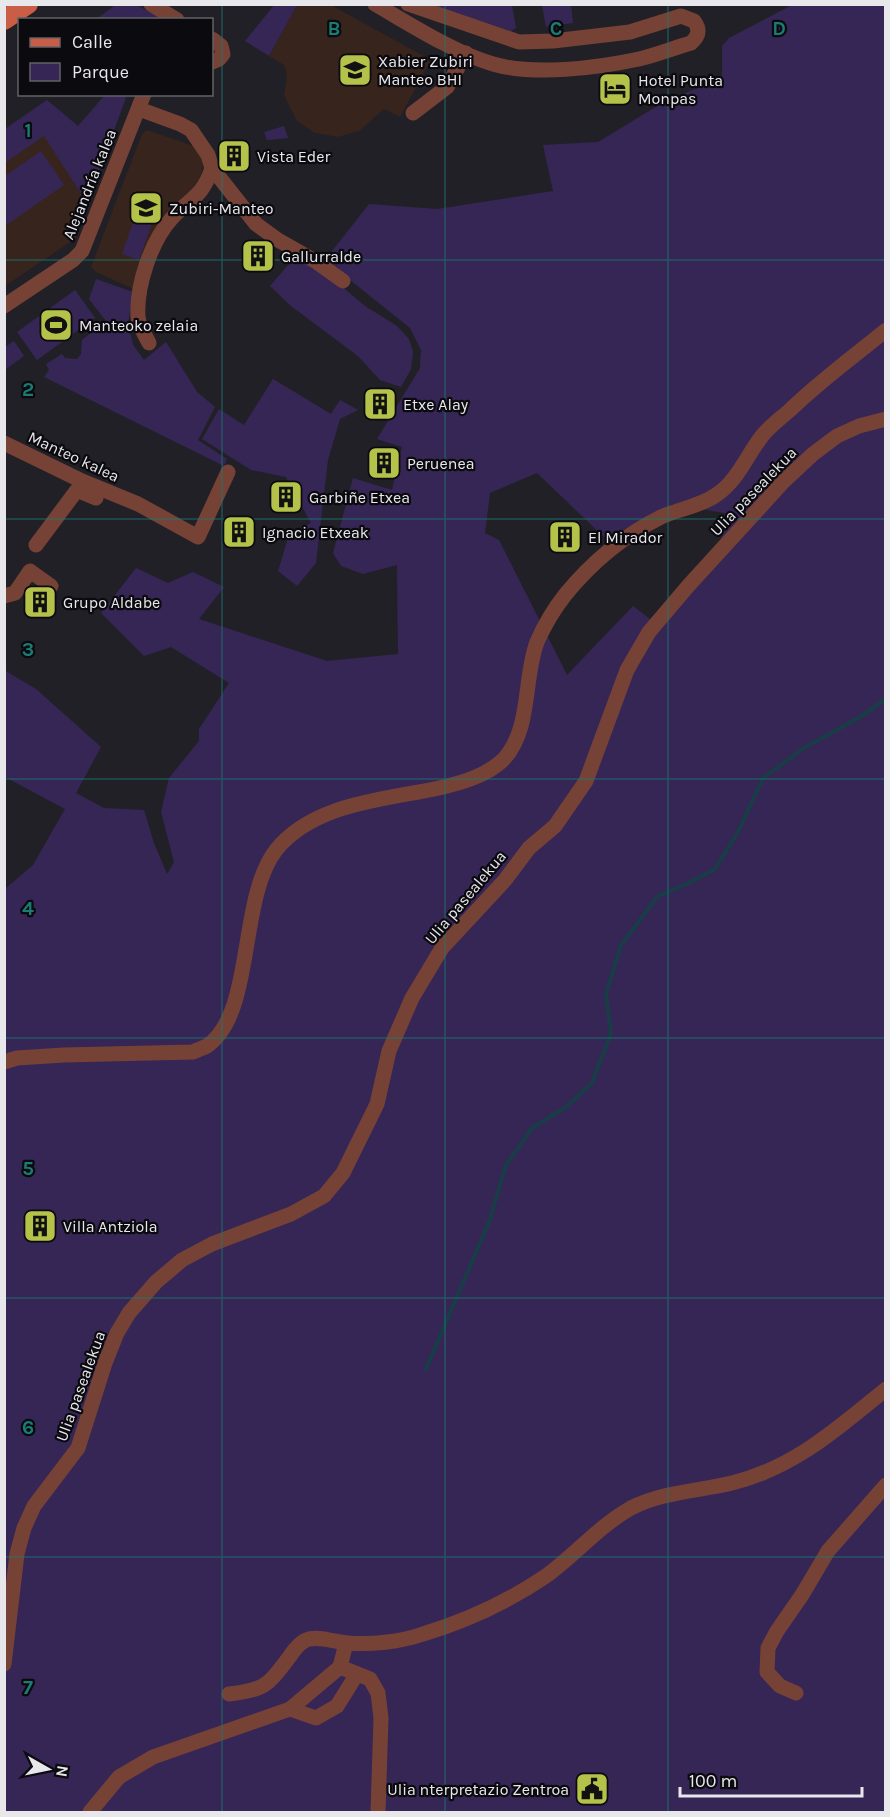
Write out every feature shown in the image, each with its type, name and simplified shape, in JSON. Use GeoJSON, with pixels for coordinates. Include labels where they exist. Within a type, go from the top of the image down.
{"type":"FeatureCollection","features":[{"type":"Feature","properties":{"kind":"main road"},"geometry":{"type":"LineString","coordinates":[[4,20],[28,4]]}},
{"type":"Feature","properties":{"kind":"street"},"geometry":{"type":"LineString","coordinates":[[151,4],[174,18]]}},
{"type":"Feature","properties":{"kind":"street"},"geometry":{"type":"LineString","coordinates":[[375,4],[466,53],[493,64],[531,71],[587,67],[639,59],[691,43],[696,39],[698,33],[698,26],[694,21],[681,16],[630,32],[532,42],[512,40],[408,4]]}},
{"type":"Feature","properties":{"kind":"street"},"geometry":{"type":"LineString","coordinates":[[213,40],[221,46],[223,54],[213,62]]}},
{"type":"Feature","properties":{"kind":"street"},"geometry":{"type":"LineString","coordinates":[[507,67],[516,56],[512,40]]}},
{"type":"Feature","properties":{"kind":"street"},"geometry":{"type":"LineString","coordinates":[[413,113],[447,87],[466,53]]}},
{"type":"Feature","properties":{"kind":"street"},"geometry":{"type":"LineString","coordinates":[[142,102],[191,130],[208,155],[212,168],[256,224],[343,281]]}},
{"type":"Feature","properties":{"kind":"street","name":"Alejandría kalea"},"geometry":{"type":"LineString","coordinates":[[4,306],[73,260],[82,251],[142,102]]}},
{"type":"Feature","properties":{"kind":"street"},"geometry":{"type":"LineString","coordinates":[[149,343],[138,320],[141,288],[148,260],[156,240],[172,218],[207,185],[212,168]]}},
{"type":"Feature","properties":{"kind":"street","name":"Ulia pasealekua"},"geometry":{"type":"LineString","coordinates":[[4,1062],[17,1058],[64,1055],[193,1052],[208,1045],[223,1028],[234,1004],[261,875],[276,850],[296,830],[323,814],[476,778],[502,760],[517,740],[537,643],[563,597],[593,562],[623,539],[661,517],[716,496],[729,484],[763,435],[828,376],[885,330]]}},
{"type":"Feature","properties":{"kind":"street","name":"Ulia pasealekua"},"geometry":{"type":"LineString","coordinates":[[4,1664],[17,1554],[24,1528],[34,1506],[78,1448],[105,1363],[117,1333],[129,1313],[156,1282],[182,1260],[212,1244],[291,1214],[324,1196],[343,1173],[377,1104],[388,1051],[412,998],[442,948],[505,880],[529,848],[555,826],[586,781],[627,670],[649,632],[784,481],[813,454],[837,436],[885,418]]}},
{"type":"Feature","properties":{"kind":"street","name":"Manteo kalea"},"geometry":{"type":"LineString","coordinates":[[4,443],[129,501],[198,537],[228,471]]}},
{"type":"Feature","properties":{"kind":"street","name":"Manteo kalea"},"geometry":{"type":"LineString","coordinates":[[36,545],[77,490],[122,508],[129,501]]}},
{"type":"Feature","properties":{"kind":"street"},"geometry":{"type":"LineString","coordinates":[[4,596],[15,593],[30,571],[51,586]]}},
{"type":"Feature","properties":{"kind":"street"},"geometry":{"type":"LineString","coordinates":[[229,1694],[265,1687],[307,1639],[346,1643],[387,1642],[422,1635],[493,1606],[547,1575],[584,1542],[632,1508],[671,1495],[734,1483],[786,1464],[824,1438],[885,1389]]}},
{"type":"Feature","properties":{"kind":"street"},"geometry":{"type":"LineString","coordinates":[[796,1693],[780,1686],[767,1672],[768,1648],[828,1551],[885,1485]]}},
{"type":"Feature","properties":{"kind":"street"},"geometry":{"type":"LineString","coordinates":[[90,1812],[119,1777],[153,1757],[290,1709],[340,1667],[346,1643]]}},
{"type":"Feature","properties":{"kind":"street"},"geometry":{"type":"LineString","coordinates":[[340,1667],[370,1679],[378,1693],[381,1718],[378,1812]]}},
{"type":"Feature","properties":{"kind":"street"},"geometry":{"type":"LineString","coordinates":[[290,1709],[315,1718],[337,1706],[357,1674]]}},
{"type":"Feature","properties":{"kind":"shaded area","name":"Xabier Zubiri Manteo BHI"},"geometry":{"type":"Polygon","coordinates":[[[297,5],[331,5],[431,60],[400,117],[384,109],[359,131],[338,137],[315,133],[297,121],[284,95],[287,75],[284,65],[269,56],[297,5]]]}},
{"type":"Feature","properties":{"kind":"shaded area","name":"Zubiri-Manteo"},"geometry":{"type":"Polygon","coordinates":[[[147,130],[196,147],[202,157],[203,167],[199,181],[164,222],[154,230],[147,245],[136,290],[96,272],[91,267],[142,134],[147,130]]]}},
{"type":"Feature","properties":{"kind":"shaded area"},"geometry":{"type":"Polygon","coordinates":[[[44,135],[87,203],[76,238],[5,286],[5,163],[44,135]]]}},
{"type":"Feature","properties":{"kind":"green space"},"geometry":{"type":"Polygon","coordinates":[[[117,4],[136,5],[162,18],[98,18],[117,4]]]}},
{"type":"Feature","properties":{"kind":"green space"},"geometry":{"type":"Polygon","coordinates":[[[275,4],[297,5],[269,56],[245,41],[275,4]]]}},
{"type":"Feature","properties":{"kind":"green space"},"geometry":{"type":"Polygon","coordinates":[[[432,5],[512,5],[516,28],[511,31],[432,5]]]}},
{"type":"Feature","properties":{"kind":"green space"},"geometry":{"type":"Polygon","coordinates":[[[542,5],[571,5],[573,23],[546,27],[542,5]]]}},
{"type":"Feature","properties":{"kind":"green space"},"geometry":{"type":"Polygon","coordinates":[[[792,5],[885,5],[885,1812],[5,1812],[5,889],[33,865],[65,809],[5,777],[4,670],[36,689],[101,747],[76,793],[104,808],[144,810],[167,874],[174,862],[161,812],[169,778],[199,741],[199,729],[229,683],[171,647],[144,656],[101,613],[136,568],[168,583],[193,572],[224,587],[199,619],[327,661],[398,654],[397,565],[363,574],[341,566],[333,553],[353,478],[392,490],[402,447],[377,439],[420,368],[421,350],[410,328],[325,260],[369,204],[437,209],[553,191],[543,145],[598,142],[667,100],[722,79],[722,46],[729,38],[792,5]],[[537,473],[490,493],[485,533],[499,540],[567,675],[633,606],[659,626],[717,549],[730,514],[673,504],[606,539],[537,473]]]}},
{"type":"Feature","properties":{"kind":"green space"},"geometry":{"type":"Polygon","coordinates":[[[104,96],[127,96],[87,203],[44,136],[5,163],[5,129],[47,100],[78,126],[104,96]]]}},
{"type":"Feature","properties":{"kind":"green space"},"geometry":{"type":"Polygon","coordinates":[[[284,126],[288,138],[267,140],[264,132],[284,126]]]}},
{"type":"Feature","properties":{"kind":"green space"},"geometry":{"type":"Polygon","coordinates":[[[41,151],[64,185],[5,226],[5,176],[41,151]]]}},
{"type":"Feature","properties":{"kind":"green space"},"geometry":{"type":"Polygon","coordinates":[[[137,211],[154,217],[139,260],[122,254],[137,211]]]}},
{"type":"Feature","properties":{"kind":"green space"},"geometry":{"type":"Polygon","coordinates":[[[296,256],[397,326],[409,339],[413,352],[411,369],[401,387],[380,380],[358,356],[291,306],[270,286],[296,256]]]}},
{"type":"Feature","properties":{"kind":"green space"},"geometry":{"type":"Polygon","coordinates":[[[96,279],[133,292],[128,324],[133,345],[144,360],[166,342],[197,392],[215,407],[198,440],[227,459],[224,466],[44,377],[49,370],[46,364],[62,354],[65,358],[77,359],[81,354],[82,340],[106,321],[89,299],[96,279]]]}},
{"type":"Feature","properties":{"kind":"green space","name":"Manteoko zelaia"},"geometry":{"type":"Polygon","coordinates":[[[75,290],[95,318],[37,360],[17,332],[75,290]]]}},
{"type":"Feature","properties":{"kind":"green space"},"geometry":{"type":"Polygon","coordinates":[[[14,341],[24,356],[5,370],[5,347],[14,341]]]}},
{"type":"Feature","properties":{"kind":"green space"},"geometry":{"type":"Polygon","coordinates":[[[273,379],[331,414],[340,400],[358,410],[340,419],[328,460],[316,563],[297,586],[278,571],[289,535],[311,523],[286,477],[251,470],[202,439],[219,409],[244,425],[273,379]]]}},
{"type":"Feature","properties":{"kind":"waterway"},"geometry":{"type":"LineString","coordinates":[[426,1369],[489,1222],[506,1165],[532,1128],[566,1107],[592,1083],[611,1033],[606,994],[621,945],[658,896],[715,869],[738,832],[763,778],[804,748],[860,717],[886,699]]}},
{"type":"Feature","properties":{"kind":"place","name":"Xabier Zubiri Manteo BHI"},"geometry":{"type":"Point","coordinates":[355,70]}},
{"type":"Feature","properties":{"kind":"place","name":"Hotel Punta Monpas"},"geometry":{"type":"Point","coordinates":[615,89]}},
{"type":"Feature","properties":{"kind":"place","name":"Vista Eder"},"geometry":{"type":"Point","coordinates":[234,156]}},
{"type":"Feature","properties":{"kind":"place","name":"Zubiri-Manteo"},"geometry":{"type":"Point","coordinates":[146,208]}},
{"type":"Feature","properties":{"kind":"place","name":"Gallurralde"},"geometry":{"type":"Point","coordinates":[258,256]}},
{"type":"Feature","properties":{"kind":"place","name":"Manteoko zelaia"},"geometry":{"type":"Point","coordinates":[56,325]}},
{"type":"Feature","properties":{"kind":"place","name":"Etxe Alay"},"geometry":{"type":"Point","coordinates":[380,404]}},
{"type":"Feature","properties":{"kind":"place","name":"Peruenea"},"geometry":{"type":"Point","coordinates":[384,463]}},
{"type":"Feature","properties":{"kind":"place","name":"Garbiñe Etxea"},"geometry":{"type":"Point","coordinates":[286,497]}},
{"type":"Feature","properties":{"kind":"place","name":"Ignacio Etxeak"},"geometry":{"type":"Point","coordinates":[239,532]}},
{"type":"Feature","properties":{"kind":"place","name":"El Mirador"},"geometry":{"type":"Point","coordinates":[565,537]}},
{"type":"Feature","properties":{"kind":"place","name":"Grupo Aldabe"},"geometry":{"type":"Point","coordinates":[40,602]}},
{"type":"Feature","properties":{"kind":"place","name":"Villa Antziola"},"geometry":{"type":"Point","coordinates":[40,1226]}},
{"type":"Feature","properties":{"kind":"place","name":"Ulia nterpretazio Zentroa"},"geometry":{"type":"Point","coordinates":[592,1789]}}]}
